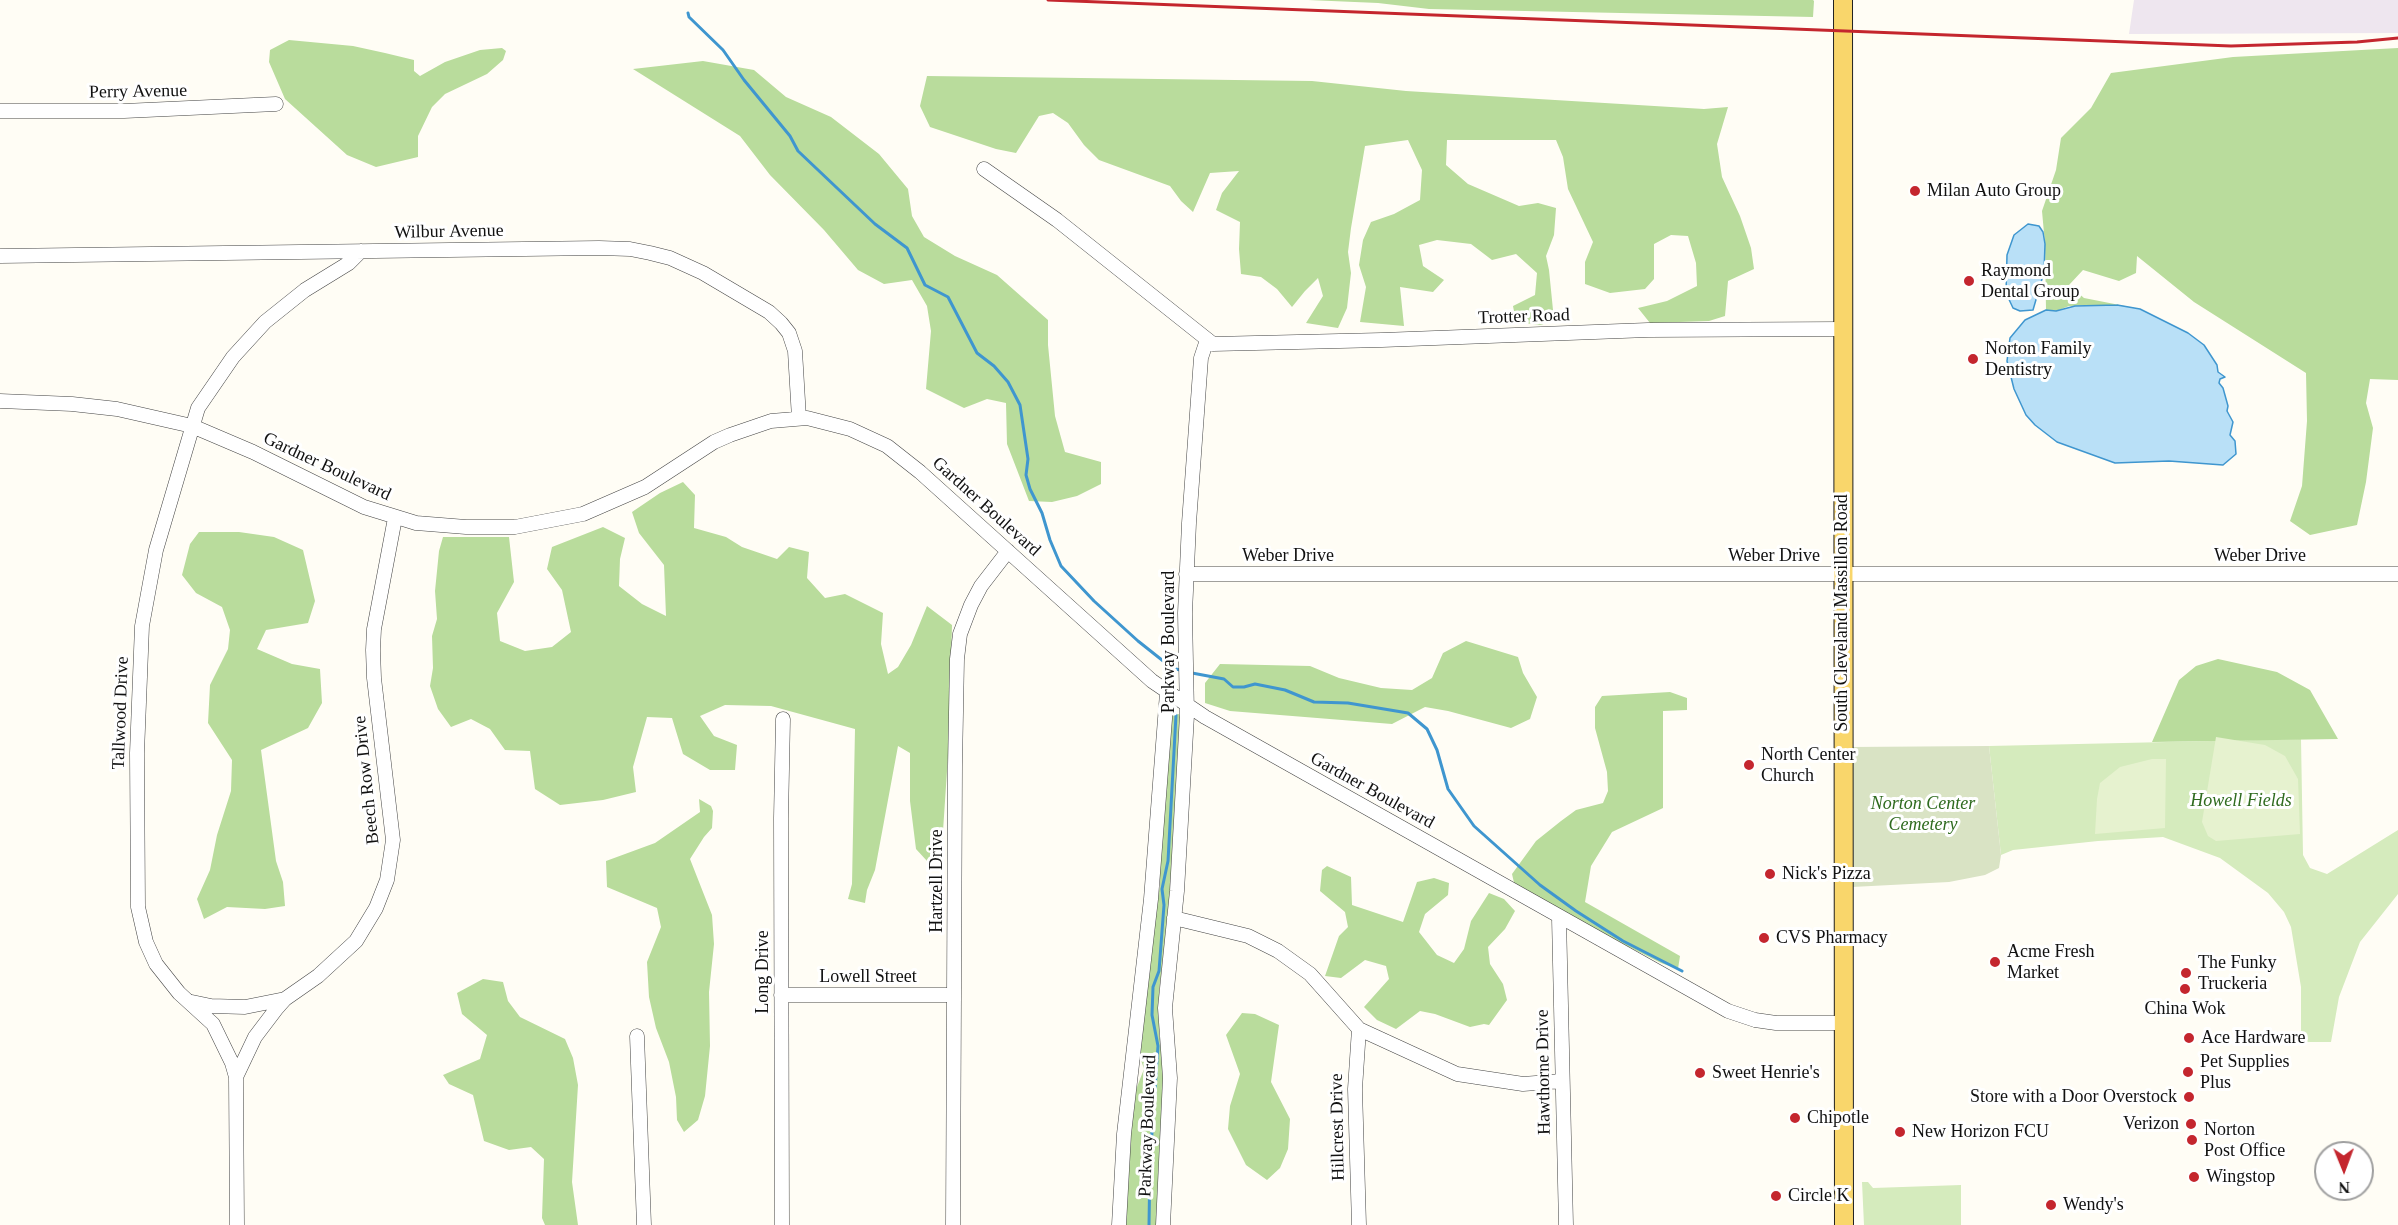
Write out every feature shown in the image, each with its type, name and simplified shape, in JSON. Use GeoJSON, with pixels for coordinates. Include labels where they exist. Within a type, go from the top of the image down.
{"type":"FeatureCollection","features":[{"type":"Feature","properties":{"kind":"main road","name":"South Cleveland Massillon Road"},"geometry":{"type":"LineString","coordinates":[[1843,0],[1844,1225]]}},
{"type":"Feature","properties":{"kind":"street","name":"Perry Avenue"},"geometry":{"type":"LineString","coordinates":[[0,111],[124,111],[276,104]]}},
{"type":"Feature","properties":{"kind":"street"},"geometry":{"type":"LineString","coordinates":[[984,169],[1056,220],[1207,340]]}},
{"type":"Feature","properties":{"kind":"street","name":"Wilbur Avenue"},"geometry":{"type":"LineString","coordinates":[[0,256],[630,249],[670,258],[703,273],[747,298],[781,322],[789,333],[795,351],[799,418]]}},
{"type":"Feature","properties":{"kind":"street","name":"Tallwood Drive"},"geometry":{"type":"LineString","coordinates":[[237,1225],[236,1077],[228,1051],[213,1024],[170,983],[156,964],[141,925],[137,889],[137,753],[141,642],[156,550],[198,408],[249,338],[284,305],[349,263],[361,251]]}},
{"type":"Feature","properties":{"kind":"street","name":"Trotter Road"},"geometry":{"type":"LineString","coordinates":[[1207,340],[1218,344],[1648,330],[1843,329]]}},
{"type":"Feature","properties":{"kind":"street","name":"Parkway Boulevard"},"geometry":{"type":"LineString","coordinates":[[1163,1225],[1170,1078],[1165,1008],[1174,918],[1187,706],[1186,574],[1202,358],[1207,340]]}},
{"type":"Feature","properties":{"kind":"street","name":"Gardner Boulevard"},"geometry":{"type":"LineString","coordinates":[[0,401],[117,409],[192,426],[253,452],[345,498],[395,518],[442,526],[500,528],[564,518],[603,506],[645,487],[708,446],[730,435],[771,422],[799,418],[850,429],[887,446],[920,472],[1167,693],[1187,706],[1559,918],[1736,1015],[1781,1024],[1843,1023]]}},
{"type":"Feature","properties":{"kind":"street","name":"Beech Row Drive"},"geometry":{"type":"LineString","coordinates":[[236,1077],[255,1036],[285,999],[318,976],[356,941],[376,908],[390,870],[393,855],[392,828],[374,678],[373,650],[374,629],[395,518]]}},
{"type":"Feature","properties":{"kind":"street","name":"Hartzell Drive"},"geometry":{"type":"LineString","coordinates":[[953,1225],[955,756],[956,684],[960,634],[971,604],[981,586],[1008,551]]}},
{"type":"Feature","properties":{"kind":"street","name":"Weber Drive"},"geometry":{"type":"LineString","coordinates":[[1186,574],[2398,574]]}},
{"type":"Feature","properties":{"kind":"street","name":"Parkway Boulevard"},"geometry":{"type":"LineString","coordinates":[[1119,1225],[1123,1146],[1151,899],[1167,693]]}},
{"type":"Feature","properties":{"kind":"street","name":"Long Drive"},"geometry":{"type":"LineString","coordinates":[[782,1225],[781,818],[783,719]]}},
{"type":"Feature","properties":{"kind":"street"},"geometry":{"type":"LineString","coordinates":[[1174,918],[1248,936],[1278,951],[1310,974],[1359,1029],[1457,1074],[1523,1084],[1562,1081]]}},
{"type":"Feature","properties":{"kind":"street","name":"Hawthorne Drive"},"geometry":{"type":"LineString","coordinates":[[1559,918],[1566,1225]]}},
{"type":"Feature","properties":{"kind":"street","name":"Lowell Street"},"geometry":{"type":"LineString","coordinates":[[781,995],[954,995]]}},
{"type":"Feature","properties":{"kind":"street","name":"Beech Row Drive"},"geometry":{"type":"LineString","coordinates":[[188,1000],[222,1007],[245,1007],[285,999]]}},
{"type":"Feature","properties":{"kind":"street","name":"Hillcrest Drive"},"geometry":{"type":"LineString","coordinates":[[1359,1029],[1354,1089],[1359,1225]]}},
{"type":"Feature","properties":{"kind":"street"},"geometry":{"type":"LineString","coordinates":[[638,1036],[644,1225]]}},
{"type":"Feature","properties":{"kind":"shaded area"},"geometry":{"type":"Polygon","coordinates":[[[2134,0],[2398,0],[2398,33],[2129,34],[2134,0]]]}},
{"type":"Feature","properties":{"kind":"green space"},"geometry":{"type":"Polygon","coordinates":[[[1308,0],[1814,1],[1813,17],[1429,9],[1378,3],[1308,0]]]}},
{"type":"Feature","properties":{"kind":"green space"},"geometry":{"type":"Polygon","coordinates":[[[289,40],[353,46],[414,60],[414,71],[420,76],[445,62],[480,50],[502,48],[506,51],[503,60],[487,74],[445,94],[432,107],[418,136],[418,157],[376,167],[347,155],[285,99],[269,62],[270,50],[289,40]]]}},
{"type":"Feature","properties":{"kind":"green space"},"geometry":{"type":"Polygon","coordinates":[[[2398,48],[2398,380],[2370,379],[2366,403],[2373,428],[2366,482],[2357,525],[2310,535],[2290,521],[2302,486],[2307,421],[2306,373],[2194,302],[2137,256],[2136,273],[2119,281],[2083,270],[2069,285],[2084,298],[2140,309],[2094,305],[2069,306],[2056,311],[2046,310],[2042,211],[2056,170],[2061,138],[2091,108],[2111,73],[2233,57],[2398,48]]]}},
{"type":"Feature","properties":{"kind":"green space"},"geometry":{"type":"Polygon","coordinates":[[[703,61],[754,70],[786,97],[831,117],[879,154],[908,189],[912,216],[924,237],[955,256],[997,275],[1048,320],[1048,345],[1055,416],[1065,452],[1101,462],[1101,484],[1077,496],[1052,502],[1029,501],[1007,444],[1006,403],[987,399],[964,408],[926,389],[931,331],[927,306],[912,280],[884,284],[858,270],[824,230],[770,175],[740,136],[633,69],[703,61]]]}},
{"type":"Feature","properties":{"kind":"green space"},"geometry":{"type":"Polygon","coordinates":[[[927,76],[1312,81],[1406,91],[1704,109],[1728,107],[1717,144],[1722,177],[1740,216],[1751,248],[1754,269],[1728,281],[1725,316],[1709,321],[1650,323],[1638,308],[1667,301],[1697,286],[1696,263],[1688,236],[1671,235],[1654,244],[1654,279],[1645,289],[1610,293],[1585,284],[1585,262],[1593,242],[1568,189],[1563,157],[1556,140],[1447,140],[1446,165],[1468,184],[1519,206],[1538,203],[1556,208],[1554,235],[1546,256],[1554,320],[1541,325],[1516,322],[1513,306],[1535,295],[1537,273],[1516,254],[1492,260],[1471,244],[1437,240],[1419,245],[1423,266],[1444,280],[1433,292],[1400,287],[1404,326],[1360,322],[1366,287],[1359,265],[1363,240],[1371,222],[1394,214],[1420,200],[1422,170],[1408,140],[1365,146],[1348,252],[1351,273],[1347,308],[1338,328],[1306,323],[1323,296],[1318,278],[1292,307],[1277,289],[1261,277],[1241,274],[1240,222],[1216,210],[1222,193],[1239,171],[1210,173],[1193,212],[1170,186],[1099,160],[1084,145],[1068,123],[1053,113],[1039,116],[1016,153],[996,149],[930,127],[920,106],[927,76]]]}},
{"type":"Feature","properties":{"kind":"green space"},"geometry":{"type":"Polygon","coordinates":[[[683,482],[695,495],[694,528],[726,537],[742,547],[777,559],[789,547],[809,552],[807,578],[825,598],[845,594],[883,613],[881,644],[888,674],[898,667],[911,645],[927,606],[952,625],[949,741],[941,861],[927,861],[916,849],[910,801],[910,753],[898,746],[875,870],[867,890],[865,903],[848,899],[852,884],[855,729],[771,706],[725,705],[700,716],[714,736],[737,745],[735,770],[710,770],[683,754],[672,718],[647,717],[633,767],[636,792],[603,800],[560,805],[535,789],[530,751],[505,750],[490,729],[471,719],[451,727],[438,709],[430,686],[433,668],[432,636],[437,619],[435,591],[439,551],[443,537],[509,537],[514,582],[497,613],[500,641],[525,651],[552,647],[571,632],[562,590],[547,569],[552,547],[603,527],[625,538],[620,559],[619,586],[642,604],[666,616],[664,565],[639,533],[632,512],[660,493],[683,482]]]}},
{"type":"Feature","properties":{"kind":"green space"},"geometry":{"type":"Polygon","coordinates":[[[199,532],[239,532],[274,537],[303,550],[315,601],[308,623],[266,630],[257,649],[292,664],[320,669],[322,703],[308,728],[261,750],[276,861],[283,882],[285,906],[265,909],[227,907],[204,919],[197,899],[210,870],[217,835],[231,791],[232,760],[208,723],[210,685],[228,649],[230,630],[222,607],[196,593],[182,575],[190,544],[199,532]]]}},
{"type":"Feature","properties":{"kind":"green space"},"geometry":{"type":"Polygon","coordinates":[[[1466,641],[1518,657],[1523,673],[1537,697],[1530,719],[1511,728],[1425,707],[1392,724],[1230,711],[1205,703],[1205,683],[1220,664],[1310,666],[1339,678],[1381,688],[1412,690],[1432,678],[1443,653],[1466,641]]]}},
{"type":"Feature","properties":{"kind":"green space"},"geometry":{"type":"Polygon","coordinates":[[[2218,659],[2277,672],[2310,690],[2338,739],[2152,742],[2179,680],[2196,666],[2218,659]]]}},
{"type":"Feature","properties":{"kind":"green space"},"geometry":{"type":"Polygon","coordinates":[[[1670,692],[1687,698],[1687,710],[1663,711],[1663,808],[1612,832],[1591,866],[1585,902],[1680,956],[1678,969],[1597,931],[1515,887],[1512,874],[1536,841],[1561,821],[1576,810],[1603,803],[1608,791],[1607,772],[1595,728],[1595,707],[1602,696],[1670,692]]]}},
{"type":"Feature","properties":{"kind":"green space"},"geometry":{"type":"Polygon","coordinates":[[[1179,714],[1182,724],[1174,885],[1159,991],[1159,1035],[1165,1058],[1159,1225],[1123,1225],[1133,1097],[1144,1069],[1138,1051],[1154,912],[1160,887],[1160,856],[1170,716],[1179,714]]]}},
{"type":"Feature","properties":{"kind":"green space"},"geometry":{"type":"Polygon","coordinates":[[[2216,737],[2265,745],[2285,756],[2298,779],[2300,834],[2216,841],[2208,836],[2202,822],[2216,737]]]}},
{"type":"Feature","properties":{"kind":"green space","name":"Howell Fields"},"geometry":{"type":"Polygon","coordinates":[[[2301,739],[2303,855],[2310,868],[2327,874],[2398,830],[2398,894],[2360,942],[2339,997],[2331,1042],[2301,1042],[2301,987],[2291,927],[2284,912],[2268,893],[2220,858],[2163,837],[2013,850],[2001,855],[1989,746],[2301,739]]]}},
{"type":"Feature","properties":{"kind":"green space","name":"Norton Center Cemetery"},"geometry":{"type":"Polygon","coordinates":[[[1989,746],[2001,855],[1999,868],[1985,875],[1949,882],[1852,887],[1850,747],[1989,746]]]}},
{"type":"Feature","properties":{"kind":"green space"},"geometry":{"type":"Polygon","coordinates":[[[2152,759],[2166,759],[2165,828],[2095,834],[2100,783],[2120,767],[2152,759]]]}},
{"type":"Feature","properties":{"kind":"green space"},"geometry":{"type":"Polygon","coordinates":[[[699,799],[711,806],[713,811],[712,828],[690,859],[712,915],[714,944],[709,992],[710,1046],[705,1096],[698,1120],[684,1132],[677,1120],[676,1097],[669,1062],[656,1028],[649,997],[647,962],[661,927],[657,908],[607,887],[606,861],[655,843],[700,812],[699,799]]]}},
{"type":"Feature","properties":{"kind":"green space"},"geometry":{"type":"Polygon","coordinates":[[[1327,866],[1351,877],[1352,905],[1403,922],[1417,882],[1434,878],[1449,883],[1448,895],[1425,914],[1419,932],[1437,955],[1454,963],[1464,949],[1471,921],[1489,893],[1504,899],[1515,911],[1505,929],[1488,947],[1490,964],[1503,984],[1507,1000],[1489,1025],[1470,1027],[1420,1011],[1396,1029],[1377,1020],[1364,1007],[1389,979],[1386,966],[1365,960],[1341,978],[1325,976],[1339,936],[1348,927],[1345,912],[1320,891],[1322,870],[1327,866]]]}},
{"type":"Feature","properties":{"kind":"green space"},"geometry":{"type":"Polygon","coordinates":[[[483,979],[503,982],[508,1001],[520,1017],[565,1039],[573,1058],[578,1085],[572,1182],[578,1225],[545,1225],[542,1218],[544,1159],[531,1147],[509,1150],[484,1141],[473,1095],[449,1084],[443,1075],[480,1059],[487,1035],[462,1014],[457,993],[483,979]]]}},
{"type":"Feature","properties":{"kind":"green space"},"geometry":{"type":"Polygon","coordinates":[[[1242,1013],[1255,1014],[1279,1025],[1271,1082],[1290,1119],[1288,1149],[1280,1168],[1267,1180],[1246,1165],[1228,1129],[1230,1106],[1240,1074],[1226,1035],[1242,1013]]]}},
{"type":"Feature","properties":{"kind":"green space"},"geometry":{"type":"Polygon","coordinates":[[[1862,1182],[1868,1182],[1873,1188],[1961,1185],[1961,1225],[1864,1225],[1862,1182]]]}},
{"type":"Feature","properties":{"kind":"water"},"geometry":{"type":"Polygon","coordinates":[[[2028,224],[2039,226],[2043,232],[2044,272],[2033,310],[2020,311],[2013,308],[2006,293],[2007,255],[2014,235],[2028,224]]]}},
{"type":"Feature","properties":{"kind":"water"},"geometry":{"type":"Polygon","coordinates":[[[2117,305],[2140,309],[2188,333],[2204,345],[2217,365],[2218,372],[2225,377],[2220,379],[2219,383],[2223,388],[2228,406],[2227,411],[2233,422],[2230,435],[2235,441],[2236,454],[2223,465],[2169,461],[2115,463],[2057,442],[2026,415],[2014,389],[2007,361],[2010,338],[2025,320],[2046,310],[2056,311],[2075,306],[2117,305]]]}},
{"type":"Feature","properties":{"kind":"waterway"},"geometry":{"type":"LineString","coordinates":[[688,13],[689,17],[723,50],[744,80],[790,136],[798,151],[875,224],[907,248],[925,285],[948,297],[977,353],[994,366],[1008,382],[1020,405],[1028,459],[1026,475],[1061,566],[1094,601],[1138,641],[1172,668],[1180,670]]}},
{"type":"Feature","properties":{"kind":"waterway"},"geometry":{"type":"LineString","coordinates":[[1192,673],[1224,679],[1233,687],[1255,684],[1285,690],[1314,702],[1348,703],[1408,713],[1427,729],[1437,750],[1448,789],[1474,826],[1540,885],[1576,911],[1623,941],[1682,971]]}},
{"type":"Feature","properties":{"kind":"waterway"},"geometry":{"type":"LineString","coordinates":[[1149,1225],[1150,1161],[1158,1046],[1152,1015],[1153,987],[1159,971],[1164,905],[1162,889],[1168,861],[1176,715]]}},
{"type":"Feature","properties":{"kind":"railway"},"geometry":{"type":"LineString","coordinates":[[1048,0],[2231,46],[2357,42],[2398,38]]}},
{"type":"Feature","properties":{"kind":"place","name":"Milan Auto Group"},"geometry":{"type":"Point","coordinates":[1915,191]}},
{"type":"Feature","properties":{"kind":"place","name":"Raymond Dental Group"},"geometry":{"type":"Point","coordinates":[1969,281]}},
{"type":"Feature","properties":{"kind":"place","name":"Norton Family Dentistry"},"geometry":{"type":"Point","coordinates":[1973,359]}},
{"type":"Feature","properties":{"kind":"place","name":"North Center Church"},"geometry":{"type":"Point","coordinates":[1749,765]}},
{"type":"Feature","properties":{"kind":"place","name":"Nick's Pizza"},"geometry":{"type":"Point","coordinates":[1770,874]}},
{"type":"Feature","properties":{"kind":"place","name":"CVS Pharmacy"},"geometry":{"type":"Point","coordinates":[1764,938]}},
{"type":"Feature","properties":{"kind":"place","name":"Acme Fresh Market"},"geometry":{"type":"Point","coordinates":[1995,962]}},
{"type":"Feature","properties":{"kind":"place","name":"The Funky Truckeria"},"geometry":{"type":"Point","coordinates":[2186,973]}},
{"type":"Feature","properties":{"kind":"place","name":"China Wok"},"geometry":{"type":"Point","coordinates":[2185,989]}},
{"type":"Feature","properties":{"kind":"place","name":"Ace Hardware"},"geometry":{"type":"Point","coordinates":[2189,1038]}},
{"type":"Feature","properties":{"kind":"place","name":"Pet Supplies Plus"},"geometry":{"type":"Point","coordinates":[2188,1072]}},
{"type":"Feature","properties":{"kind":"place","name":"Sweet Henrie's"},"geometry":{"type":"Point","coordinates":[1700,1073]}},
{"type":"Feature","properties":{"kind":"place","name":"Store with a Door Overstock"},"geometry":{"type":"Point","coordinates":[2189,1097]}},
{"type":"Feature","properties":{"kind":"place","name":"Chipotle"},"geometry":{"type":"Point","coordinates":[1795,1118]}},
{"type":"Feature","properties":{"kind":"place","name":"Verizon"},"geometry":{"type":"Point","coordinates":[2191,1124]}},
{"type":"Feature","properties":{"kind":"place","name":"New Horizon FCU"},"geometry":{"type":"Point","coordinates":[1900,1132]}},
{"type":"Feature","properties":{"kind":"place","name":"Norton Post Office"},"geometry":{"type":"Point","coordinates":[2192,1140]}},
{"type":"Feature","properties":{"kind":"place","name":"Wingstop"},"geometry":{"type":"Point","coordinates":[2194,1177]}},
{"type":"Feature","properties":{"kind":"place","name":"Circle K"},"geometry":{"type":"Point","coordinates":[1776,1196]}},
{"type":"Feature","properties":{"kind":"place","name":"Wendy's"},"geometry":{"type":"Point","coordinates":[2051,1205]}}]}
